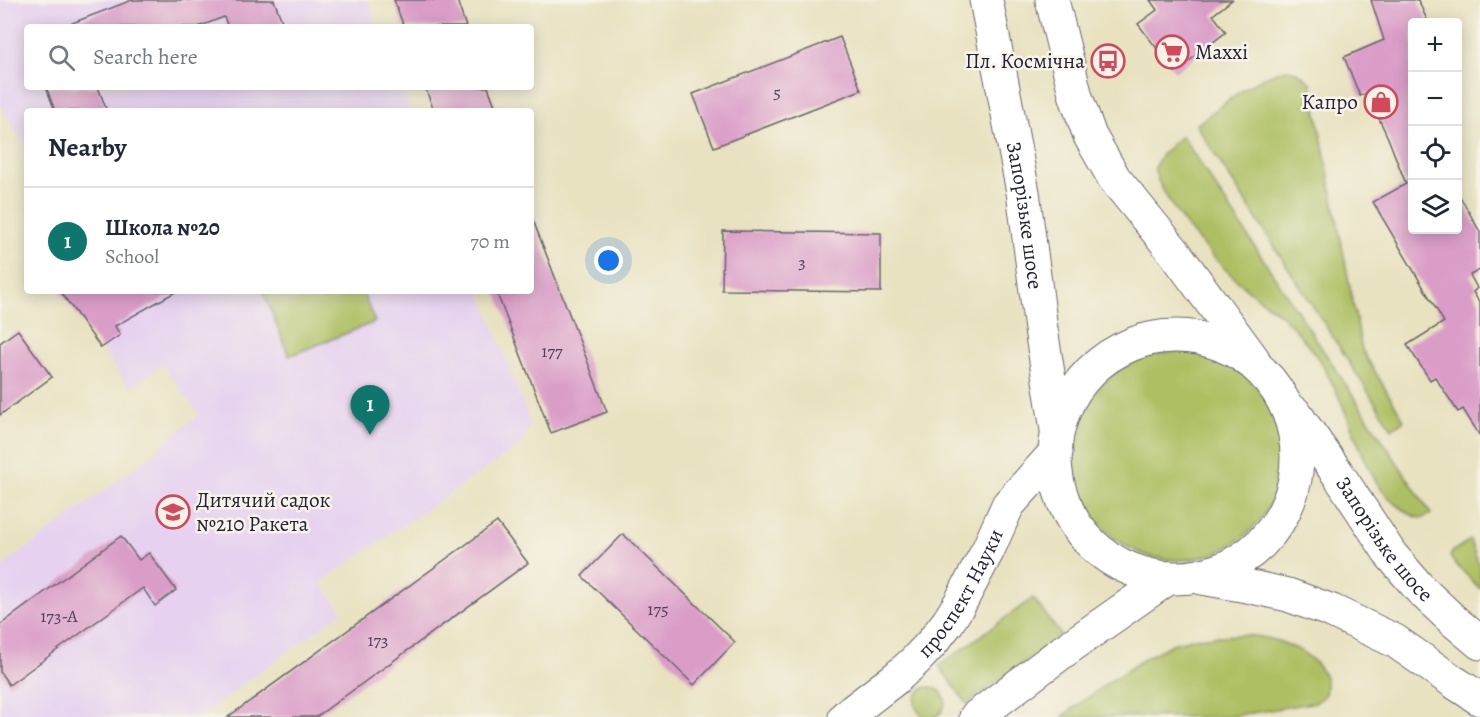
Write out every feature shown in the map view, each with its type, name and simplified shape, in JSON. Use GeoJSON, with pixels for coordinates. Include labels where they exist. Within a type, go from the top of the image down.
{"type":"FeatureCollection","features":[{"type":"Feature","properties":{"kind":"main road","name":"Запорізьке шосе"},"geometry":{"type":"LineString","coordinates":[[986,0],[1023,192],[1056,442],[1058,483],[1068,512],[1085,538],[1109,558],[1128,568],[1168,578],[1202,578]]}},
{"type":"Feature","properties":{"kind":"main road","name":"Запорізьке шосе"},"geometry":{"type":"LineString","coordinates":[[1052,0],[1076,97],[1090,136],[1114,178],[1175,253],[1271,382],[1338,474],[1391,555],[1421,590],[1480,643]]}},
{"type":"Feature","properties":{"kind":"main road"},"geometry":{"type":"LineString","coordinates":[[1056,442],[1071,396],[1095,366],[1127,346],[1164,336],[1202,338],[1238,352],[1271,382],[1293,421],[1298,457],[1293,492],[1278,524],[1254,550],[1223,569],[1202,578]]}},
{"type":"Feature","properties":{"kind":"main road","name":"проспект Науки"},"geometry":{"type":"LineString","coordinates":[[844,717],[914,662],[948,622],[988,550],[1008,505],[1056,442]]}},
{"type":"Feature","properties":{"kind":"main road"},"geometry":{"type":"LineString","coordinates":[[976,717],[1061,653],[1168,578]]}},
{"type":"Feature","properties":{"kind":"main road"},"geometry":{"type":"LineString","coordinates":[[1202,578],[1288,596],[1332,611],[1395,641],[1480,699]]}},
{"type":"Feature","properties":{"kind":"shaded area"},"geometry":{"type":"Polygon","coordinates":[[[0,0],[368,0],[377,24],[24,24],[24,90],[402,90],[410,108],[24,108],[24,143],[0,106],[0,0]]]}},
{"type":"Feature","properties":{"kind":"shaded area"},"geometry":{"type":"Polygon","coordinates":[[[62,294],[481,294],[531,424],[520,445],[321,582],[342,612],[199,717],[0,717],[0,568],[152,455],[166,440],[199,415],[163,365],[130,388],[62,294]]]}},
{"type":"Feature","properties":{"kind":"green space"},"geometry":{"type":"Polygon","coordinates":[[[1287,69],[1299,73],[1311,83],[1362,350],[1404,420],[1392,429],[1196,125],[1250,85],[1287,69]]]}},
{"type":"Feature","properties":{"kind":"green space"},"geometry":{"type":"Polygon","coordinates":[[[1182,136],[1431,514],[1422,518],[1411,515],[1392,501],[1382,490],[1361,452],[1331,380],[1310,348],[1283,317],[1220,264],[1188,228],[1171,203],[1155,171],[1165,151],[1182,136]]]}},
{"type":"Feature","properties":{"kind":"green space"},"geometry":{"type":"Polygon","coordinates":[[[264,294],[363,294],[375,322],[289,356],[264,294]]]}},
{"type":"Feature","properties":{"kind":"green space"},"geometry":{"type":"Polygon","coordinates":[[[1168,352],[1188,352],[1208,356],[1227,364],[1252,382],[1265,398],[1274,416],[1282,446],[1278,486],[1274,496],[1265,514],[1252,530],[1236,543],[1208,556],[1188,560],[1168,560],[1148,556],[1129,548],[1112,537],[1097,522],[1078,486],[1074,466],[1074,446],[1078,426],[1086,407],[1097,390],[1112,375],[1148,356],[1168,352]]]}},
{"type":"Feature","properties":{"kind":"green space"},"geometry":{"type":"Polygon","coordinates":[[[1470,540],[1480,569],[1480,589],[1450,556],[1453,551],[1470,540]]]}},
{"type":"Feature","properties":{"kind":"green space"},"geometry":{"type":"Polygon","coordinates":[[[1033,598],[1061,635],[967,704],[939,666],[1033,598]]]}},
{"type":"Feature","properties":{"kind":"green space"},"geometry":{"type":"Polygon","coordinates":[[[1217,636],[1254,636],[1285,643],[1295,648],[1320,668],[1326,679],[1325,695],[1317,702],[1228,717],[1062,717],[1107,683],[1172,644],[1217,636]]]}},
{"type":"Feature","properties":{"kind":"green space"},"geometry":{"type":"Polygon","coordinates":[[[930,687],[941,691],[945,702],[941,713],[930,717],[919,713],[915,702],[919,691],[930,687]]]}},
{"type":"Feature","properties":{"kind":"building"},"geometry":{"type":"Polygon","coordinates":[[[132,0],[274,0],[283,24],[227,24],[224,17],[206,24],[70,24],[132,0]]]}},
{"type":"Feature","properties":{"kind":"building"},"geometry":{"type":"Polygon","coordinates":[[[394,0],[457,0],[465,24],[403,24],[394,0]]]}},
{"type":"Feature","properties":{"kind":"building"},"geometry":{"type":"Polygon","coordinates":[[[1150,0],[1232,0],[1213,15],[1226,32],[1175,72],[1138,24],[1157,10],[1150,0]]]}},
{"type":"Feature","properties":{"kind":"building"},"geometry":{"type":"Polygon","coordinates":[[[1371,0],[1418,0],[1426,18],[1408,18],[1408,234],[1462,234],[1462,200],[1480,232],[1480,270],[1470,275],[1477,288],[1473,292],[1480,303],[1480,436],[1463,409],[1458,412],[1435,377],[1430,380],[1407,345],[1444,322],[1373,202],[1406,184],[1367,93],[1360,96],[1344,57],[1384,40],[1371,0]]]}},
{"type":"Feature","properties":{"kind":"building"},"geometry":{"type":"Polygon","coordinates":[[[840,37],[861,90],[714,147],[693,94],[840,37]]]}},
{"type":"Feature","properties":{"kind":"building"},"geometry":{"type":"Polygon","coordinates":[[[47,90],[99,90],[106,108],[54,108],[47,90]]]}},
{"type":"Feature","properties":{"kind":"building"},"geometry":{"type":"Polygon","coordinates":[[[426,90],[489,90],[496,108],[433,108],[426,90]]]}},
{"type":"Feature","properties":{"kind":"building"},"geometry":{"type":"Polygon","coordinates":[[[534,223],[607,412],[551,433],[497,294],[534,294],[534,223]]]}},
{"type":"Feature","properties":{"kind":"building"},"geometry":{"type":"Polygon","coordinates":[[[723,231],[881,233],[881,292],[722,290],[723,231]]]}},
{"type":"Feature","properties":{"kind":"building"},"geometry":{"type":"Polygon","coordinates":[[[62,294],[172,294],[115,326],[120,335],[101,348],[62,294]]]}},
{"type":"Feature","properties":{"kind":"building"},"geometry":{"type":"Polygon","coordinates":[[[18,330],[52,377],[0,415],[0,343],[18,330]]]}},
{"type":"Feature","properties":{"kind":"building"},"geometry":{"type":"Polygon","coordinates":[[[497,522],[528,563],[316,717],[228,717],[497,522]]]}},
{"type":"Feature","properties":{"kind":"building"},"geometry":{"type":"Polygon","coordinates":[[[623,534],[735,642],[694,685],[582,576],[623,534]]]}},
{"type":"Feature","properties":{"kind":"building"},"geometry":{"type":"Polygon","coordinates":[[[121,536],[139,560],[149,553],[176,590],[155,606],[143,588],[9,685],[0,672],[0,625],[121,536]]]}},
{"type":"Feature","properties":{"kind":"place","name":"Maxxi"},"geometry":{"type":"Point","coordinates":[1172,52]}},
{"type":"Feature","properties":{"kind":"place","name":"Пл. Космічна"},"geometry":{"type":"Point","coordinates":[1108,61]}},
{"type":"Feature","properties":{"kind":"place","name":"Капро"},"geometry":{"type":"Point","coordinates":[1381,102]}},
{"type":"Feature","properties":{"kind":"place","name":"Школа №20"},"geometry":{"type":"Point","coordinates":[370,435]}},
{"type":"Feature","properties":{"kind":"place","name":"Дитячий садок №210 Ракета"},"geometry":{"type":"Point","coordinates":[173,512]}}]}
